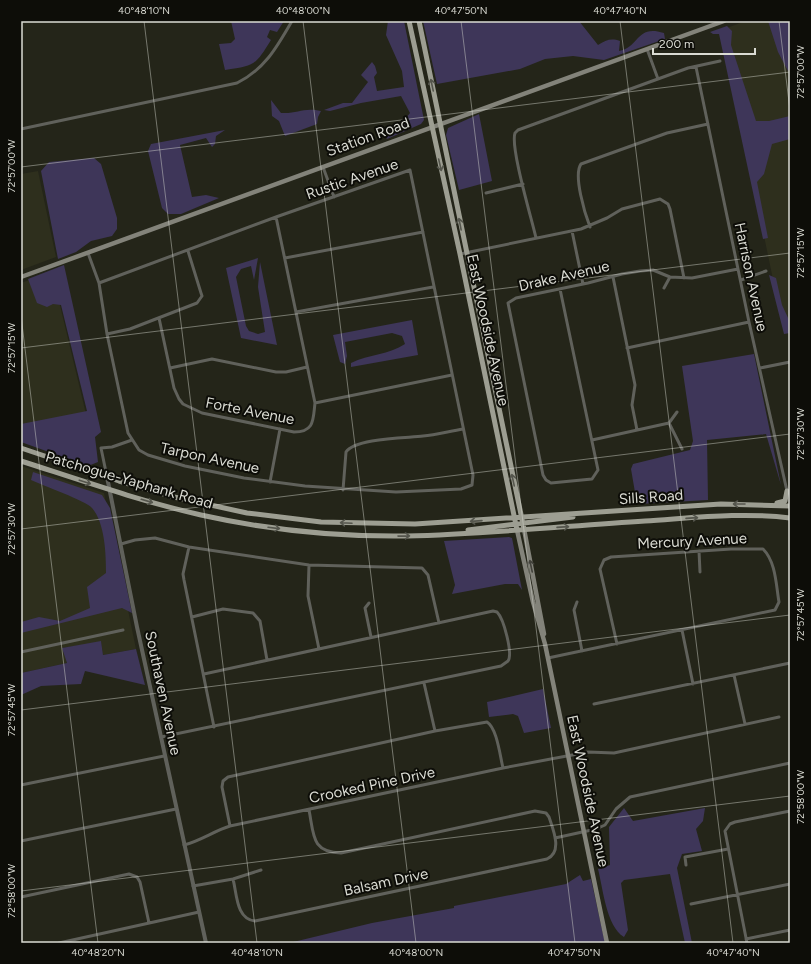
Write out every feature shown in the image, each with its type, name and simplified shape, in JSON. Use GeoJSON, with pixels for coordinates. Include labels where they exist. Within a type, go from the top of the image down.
{"type":"FeatureCollection","features":[{"type":"Feature","properties":{"kind":"main road","name":"East Woodside Avenue"},"geometry":{"type":"LineString","coordinates":[[409,21],[431,126],[463,254],[524,529],[542,621],[544,644]]}},
{"type":"Feature","properties":{"kind":"main road","name":"East Woodside Avenue"},"geometry":{"type":"LineString","coordinates":[[419,21],[440,123],[463,254],[516,524],[533,602],[548,658],[607,943]]}},
{"type":"Feature","properties":{"kind":"main road","name":"Station Road"},"geometry":{"type":"LineString","coordinates":[[21,277],[431,126],[724,21]]}},
{"type":"Feature","properties":{"kind":"main road","name":"Patchogue-Yaphank Road"},"geometry":{"type":"LineString","coordinates":[[21,448],[156,492],[211,506],[303,520],[396,525],[516,524]]}},
{"type":"Feature","properties":{"kind":"main road","name":"Patchogue-Yaphank Road"},"geometry":{"type":"LineString","coordinates":[[21,461],[110,490],[202,515],[281,529],[368,536],[460,534],[516,524]]}},
{"type":"Feature","properties":{"kind":"main road"},"geometry":{"type":"LineString","coordinates":[[787,491],[790,499]]}},
{"type":"Feature","properties":{"kind":"main road"},"geometry":{"type":"LineString","coordinates":[[758,504],[783,502],[786,500],[787,491]]}},
{"type":"Feature","properties":{"kind":"main road","name":"Sills Road"},"geometry":{"type":"LineString","coordinates":[[516,524],[522,521],[589,513],[721,504],[790,506]]}},
{"type":"Feature","properties":{"kind":"main road","name":"Sills Road"},"geometry":{"type":"LineString","coordinates":[[516,524],[524,529],[712,516],[767,516],[790,518]]}},
{"type":"Feature","properties":{"kind":"main road"},"geometry":{"type":"LineString","coordinates":[[767,516],[790,521]]}},
{"type":"Feature","properties":{"kind":"street"},"geometry":{"type":"LineString","coordinates":[[21,129],[237,83],[251,75],[265,63],[292,21]]}},
{"type":"Feature","properties":{"kind":"street"},"geometry":{"type":"LineString","coordinates":[[647,49],[658,79]]}},
{"type":"Feature","properties":{"kind":"street"},"geometry":{"type":"LineString","coordinates":[[536,238],[523,184],[514,137],[518,130],[658,79],[720,61]]}},
{"type":"Feature","properties":{"kind":"street","name":"Harrison Avenue"},"geometry":{"type":"LineString","coordinates":[[696,67],[749,322],[787,491]]}},
{"type":"Feature","properties":{"kind":"street"},"geometry":{"type":"LineString","coordinates":[[590,227],[584,210],[577,173],[581,164],[667,133],[708,124]]}},
{"type":"Feature","properties":{"kind":"street"},"geometry":{"type":"LineString","coordinates":[[323,167],[334,197]]}},
{"type":"Feature","properties":{"kind":"street","name":"Rustic Avenue"},"geometry":{"type":"LineString","coordinates":[[99,283],[276,217],[410,170],[473,475]]}},
{"type":"Feature","properties":{"kind":"street"},"geometry":{"type":"LineString","coordinates":[[486,193],[523,184]]}},
{"type":"Feature","properties":{"kind":"street"},"geometry":{"type":"LineString","coordinates":[[463,254],[590,227],[622,209],[660,199],[668,204],[671,213],[684,278]]}},
{"type":"Feature","properties":{"kind":"street","name":"Forte Avenue"},"geometry":{"type":"LineString","coordinates":[[159,318],[176,394],[179,399],[189,408],[202,413],[294,432],[307,430],[312,425],[315,403],[276,217]]}},
{"type":"Feature","properties":{"kind":"street"},"geometry":{"type":"LineString","coordinates":[[572,231],[583,284]]}},
{"type":"Feature","properties":{"kind":"street"},"geometry":{"type":"LineString","coordinates":[[285,258],[423,232]]}},
{"type":"Feature","properties":{"kind":"street"},"geometry":{"type":"LineString","coordinates":[[107,334],[130,329],[193,305],[200,300],[201,292],[188,251]]}},
{"type":"Feature","properties":{"kind":"street","name":"Tarpon Avenue"},"geometry":{"type":"LineString","coordinates":[[88,253],[99,283],[107,334],[128,434],[139,450],[148,455],[193,467],[270,482],[343,490],[396,492],[461,489],[472,485],[473,475]]}},
{"type":"Feature","properties":{"kind":"street","name":"Drake Avenue"},"geometry":{"type":"LineString","coordinates":[[592,440],[598,470],[592,479],[551,483],[546,480],[543,475],[508,312],[508,303],[512,299],[583,284],[612,276],[652,270],[670,277],[692,278],[738,269]]}},
{"type":"Feature","properties":{"kind":"street"},"geometry":{"type":"LineString","coordinates":[[741,280],[766,271]]}},
{"type":"Feature","properties":{"kind":"street"},"geometry":{"type":"LineString","coordinates":[[612,276],[635,385],[632,405],[637,430]]}},
{"type":"Feature","properties":{"kind":"street"},"geometry":{"type":"LineString","coordinates":[[664,288],[670,277]]}},
{"type":"Feature","properties":{"kind":"street"},"geometry":{"type":"LineString","coordinates":[[296,312],[433,287]]}},
{"type":"Feature","properties":{"kind":"street"},"geometry":{"type":"LineString","coordinates":[[560,289],[592,440],[669,423],[677,412]]}},
{"type":"Feature","properties":{"kind":"street"},"geometry":{"type":"LineString","coordinates":[[627,348],[749,322]]}},
{"type":"Feature","properties":{"kind":"street"},"geometry":{"type":"LineString","coordinates":[[170,368],[212,359],[276,372],[286,372],[307,367]]}},
{"type":"Feature","properties":{"kind":"street"},"geometry":{"type":"LineString","coordinates":[[760,368],[790,362]]}},
{"type":"Feature","properties":{"kind":"street"},"geometry":{"type":"LineString","coordinates":[[315,403],[452,375]]}},
{"type":"Feature","properties":{"kind":"street"},"geometry":{"type":"LineString","coordinates":[[669,423],[682,449]]}},
{"type":"Feature","properties":{"kind":"street"},"geometry":{"type":"LineString","coordinates":[[270,482],[280,429]]}},
{"type":"Feature","properties":{"kind":"street"},"geometry":{"type":"LineString","coordinates":[[343,490],[346,452],[352,446],[393,437],[423,436],[463,429]]}},
{"type":"Feature","properties":{"kind":"street","name":"Southaven Avenue"},"geometry":{"type":"LineString","coordinates":[[132,440],[112,448],[101,448],[122,544],[137,627],[164,756],[206,943]]}},
{"type":"Feature","properties":{"kind":"street"},"geometry":{"type":"LineString","coordinates":[[122,544],[135,540],[155,538],[189,547],[309,565],[422,568],[428,575],[439,623]]}},
{"type":"Feature","properties":{"kind":"street"},"geometry":{"type":"LineString","coordinates":[[189,547],[183,574],[214,727]]}},
{"type":"Feature","properties":{"kind":"street","name":"Mercury Avenue"},"geometry":{"type":"LineString","coordinates":[[548,658],[617,644],[772,611],[779,605],[771,561],[762,549],[732,549],[611,557],[604,560],[600,569],[617,644]]}},
{"type":"Feature","properties":{"kind":"street"},"geometry":{"type":"LineString","coordinates":[[699,551],[700,572]]}},
{"type":"Feature","properties":{"kind":"street"},"geometry":{"type":"LineString","coordinates":[[309,565],[308,596],[319,649]]}},
{"type":"Feature","properties":{"kind":"street"},"geometry":{"type":"LineString","coordinates":[[577,602],[574,610],[582,651]]}},
{"type":"Feature","properties":{"kind":"street"},"geometry":{"type":"LineString","coordinates":[[369,603],[365,608],[371,637]]}},
{"type":"Feature","properties":{"kind":"street"},"geometry":{"type":"LineString","coordinates":[[192,617],[223,609],[253,613],[260,621],[267,660]]}},
{"type":"Feature","properties":{"kind":"street"},"geometry":{"type":"LineString","coordinates":[[161,736],[198,728],[214,727],[501,666],[510,658],[503,620],[500,615],[493,611],[204,674]]}},
{"type":"Feature","properties":{"kind":"street"},"geometry":{"type":"LineString","coordinates":[[21,652],[123,630]]}},
{"type":"Feature","properties":{"kind":"street"},"geometry":{"type":"LineString","coordinates":[[682,630],[693,684]]}},
{"type":"Feature","properties":{"kind":"street"},"geometry":{"type":"LineString","coordinates":[[594,704],[790,663]]}},
{"type":"Feature","properties":{"kind":"street"},"geometry":{"type":"LineString","coordinates":[[734,675],[744,724]]}},
{"type":"Feature","properties":{"kind":"street"},"geometry":{"type":"LineString","coordinates":[[424,682],[435,731]]}},
{"type":"Feature","properties":{"kind":"street","name":"Crooked Pine Drive"},"geometry":{"type":"LineString","coordinates":[[184,845],[197,841],[211,832],[230,826],[503,768],[568,757],[588,752],[614,753],[779,717]]}},
{"type":"Feature","properties":{"kind":"street"},"geometry":{"type":"LineString","coordinates":[[230,826],[222,787],[223,781],[228,777],[435,731],[487,722],[491,724],[503,768]]}},
{"type":"Feature","properties":{"kind":"street"},"geometry":{"type":"LineString","coordinates":[[21,784],[164,756]]}},
{"type":"Feature","properties":{"kind":"street"},"geometry":{"type":"LineString","coordinates":[[308,810],[314,837],[323,851],[341,853],[536,811],[546,813],[555,838],[596,829],[606,825],[621,804],[630,797],[790,763]]}},
{"type":"Feature","properties":{"kind":"street"},"geometry":{"type":"LineString","coordinates":[[21,841],[176,809]]}},
{"type":"Feature","properties":{"kind":"street"},"geometry":{"type":"LineString","coordinates":[[790,811],[730,824],[725,831],[747,941],[790,930]]}},
{"type":"Feature","properties":{"kind":"street","name":"Balsam Drive"},"geometry":{"type":"LineString","coordinates":[[233,879],[241,914],[246,919],[255,921],[548,859],[554,853],[555,838]]}},
{"type":"Feature","properties":{"kind":"street"},"geometry":{"type":"LineString","coordinates":[[686,865],[684,858],[728,849]]}},
{"type":"Feature","properties":{"kind":"street"},"geometry":{"type":"LineString","coordinates":[[194,886],[233,879],[261,870]]}},
{"type":"Feature","properties":{"kind":"street"},"geometry":{"type":"LineString","coordinates":[[21,897],[129,874],[137,877],[140,882],[149,923]]}},
{"type":"Feature","properties":{"kind":"street"},"geometry":{"type":"LineString","coordinates":[[691,904],[790,884]]}},
{"type":"Feature","properties":{"kind":"street"},"geometry":{"type":"LineString","coordinates":[[59,943],[199,912]]}},
{"type":"Feature","properties":{"kind":"shaded area"},"geometry":{"type":"Polygon","coordinates":[[[231,21],[284,21],[277,32],[270,30],[267,37],[271,40],[257,60],[248,66],[225,70],[219,44],[231,43],[235,39],[231,21]]]}},
{"type":"Feature","properties":{"kind":"shaded area"},"geometry":{"type":"Polygon","coordinates":[[[388,21],[404,21],[424,120],[421,124],[387,139],[384,134],[400,125],[410,113],[401,96],[361,103],[330,111],[324,110],[343,103],[352,103],[368,82],[361,75],[372,62],[377,73],[374,77],[377,91],[404,87],[402,71],[386,35],[388,21]]]}},
{"type":"Feature","properties":{"kind":"shaded area"},"geometry":{"type":"Polygon","coordinates":[[[423,21],[579,21],[598,45],[609,40],[620,41],[619,51],[626,49],[648,31],[664,33],[665,39],[604,60],[573,56],[545,59],[520,69],[437,84],[423,21]]]}},
{"type":"Feature","properties":{"kind":"shaded area"},"geometry":{"type":"Polygon","coordinates":[[[746,21],[790,21],[790,330],[784,332],[721,30],[746,21]]]}},
{"type":"Feature","properties":{"kind":"shaded area"},"geometry":{"type":"Polygon","coordinates":[[[768,21],[790,21],[790,70],[788,71],[778,52],[768,21]]]}},
{"type":"Feature","properties":{"kind":"shaded area"},"geometry":{"type":"Polygon","coordinates":[[[727,26],[732,31],[731,45],[756,121],[769,121],[790,116],[790,139],[772,144],[764,174],[757,182],[768,238],[763,239],[719,34],[713,34],[710,32],[727,26]]]}},
{"type":"Feature","properties":{"kind":"shaded area"},"geometry":{"type":"Polygon","coordinates":[[[271,100],[281,113],[292,113],[305,110],[321,111],[317,124],[285,136],[279,121],[272,116],[271,100]]]}},
{"type":"Feature","properties":{"kind":"shaded area"},"geometry":{"type":"Polygon","coordinates":[[[479,114],[492,181],[459,190],[446,135],[448,128],[479,114]]]}},
{"type":"Feature","properties":{"kind":"shaded area"},"geometry":{"type":"Polygon","coordinates":[[[225,130],[216,136],[215,144],[212,147],[206,138],[180,145],[192,197],[206,195],[219,198],[181,214],[168,214],[162,208],[148,151],[151,144],[225,130]]]}},
{"type":"Feature","properties":{"kind":"shaded area"},"geometry":{"type":"Polygon","coordinates":[[[94,158],[101,164],[117,218],[117,229],[112,236],[91,241],[76,252],[58,259],[41,171],[49,162],[94,158]]]}},
{"type":"Feature","properties":{"kind":"shaded area"},"geometry":{"type":"Polygon","coordinates":[[[38,171],[56,257],[21,270],[21,174],[38,171]]]}},
{"type":"Feature","properties":{"kind":"shaded area"},"geometry":{"type":"Polygon","coordinates":[[[258,258],[254,280],[251,266],[241,269],[236,277],[246,326],[249,331],[258,334],[265,332],[258,287],[260,262],[277,345],[241,338],[226,268],[258,258]]]}},
{"type":"Feature","properties":{"kind":"shaded area"},"geometry":{"type":"Polygon","coordinates":[[[64,265],[101,432],[95,437],[98,462],[88,466],[21,442],[21,424],[87,411],[61,305],[53,304],[47,307],[37,303],[28,279],[64,265]]]}},
{"type":"Feature","properties":{"kind":"shaded area"},"geometry":{"type":"Polygon","coordinates":[[[52,272],[86,414],[21,427],[21,283],[52,272]]]}},
{"type":"Feature","properties":{"kind":"shaded area"},"geometry":{"type":"Polygon","coordinates":[[[769,275],[776,278],[782,305],[790,322],[790,333],[784,334],[769,275]]]}},
{"type":"Feature","properties":{"kind":"shaded area"},"geometry":{"type":"Polygon","coordinates":[[[412,320],[418,355],[351,367],[351,363],[358,360],[399,348],[405,344],[402,336],[392,333],[345,342],[347,356],[345,364],[340,362],[333,335],[412,320]]]}},
{"type":"Feature","properties":{"kind":"shaded area"},"geometry":{"type":"Polygon","coordinates":[[[754,354],[781,485],[766,434],[707,440],[708,500],[637,504],[631,469],[633,464],[690,450],[693,441],[682,366],[754,354]]]}},
{"type":"Feature","properties":{"kind":"shaded area"},"geometry":{"type":"Polygon","coordinates":[[[21,466],[104,493],[136,649],[103,655],[101,642],[63,648],[67,663],[21,673],[21,466]]]}},
{"type":"Feature","properties":{"kind":"shaded area"},"geometry":{"type":"Polygon","coordinates":[[[33,472],[102,495],[110,508],[132,613],[122,608],[21,633],[21,622],[39,617],[60,621],[90,608],[87,587],[106,573],[104,539],[100,522],[92,508],[73,497],[31,480],[33,472]]]}},
{"type":"Feature","properties":{"kind":"shaded area"},"geometry":{"type":"Polygon","coordinates":[[[512,538],[522,590],[518,584],[505,584],[452,594],[455,585],[444,541],[512,538]]]}},
{"type":"Feature","properties":{"kind":"shaded area"},"geometry":{"type":"Polygon","coordinates":[[[101,641],[103,655],[136,649],[145,685],[85,671],[81,684],[41,686],[21,695],[21,673],[67,663],[62,648],[101,641]]]}},
{"type":"Feature","properties":{"kind":"shaded area"},"geometry":{"type":"Polygon","coordinates":[[[543,689],[551,728],[524,733],[518,716],[513,714],[489,717],[487,702],[543,689]]]}},
{"type":"Feature","properties":{"kind":"shaded area"},"geometry":{"type":"Polygon","coordinates":[[[624,808],[633,821],[705,808],[703,821],[696,829],[702,851],[682,854],[677,868],[692,943],[685,943],[670,874],[624,880],[621,883],[628,930],[624,937],[618,932],[613,924],[606,906],[598,869],[610,865],[609,827],[624,808]]]}},
{"type":"Feature","properties":{"kind":"shaded area"},"geometry":{"type":"Polygon","coordinates":[[[580,875],[583,881],[591,879],[605,943],[289,943],[372,923],[454,908],[454,906],[566,884],[580,875]]]}}]}
